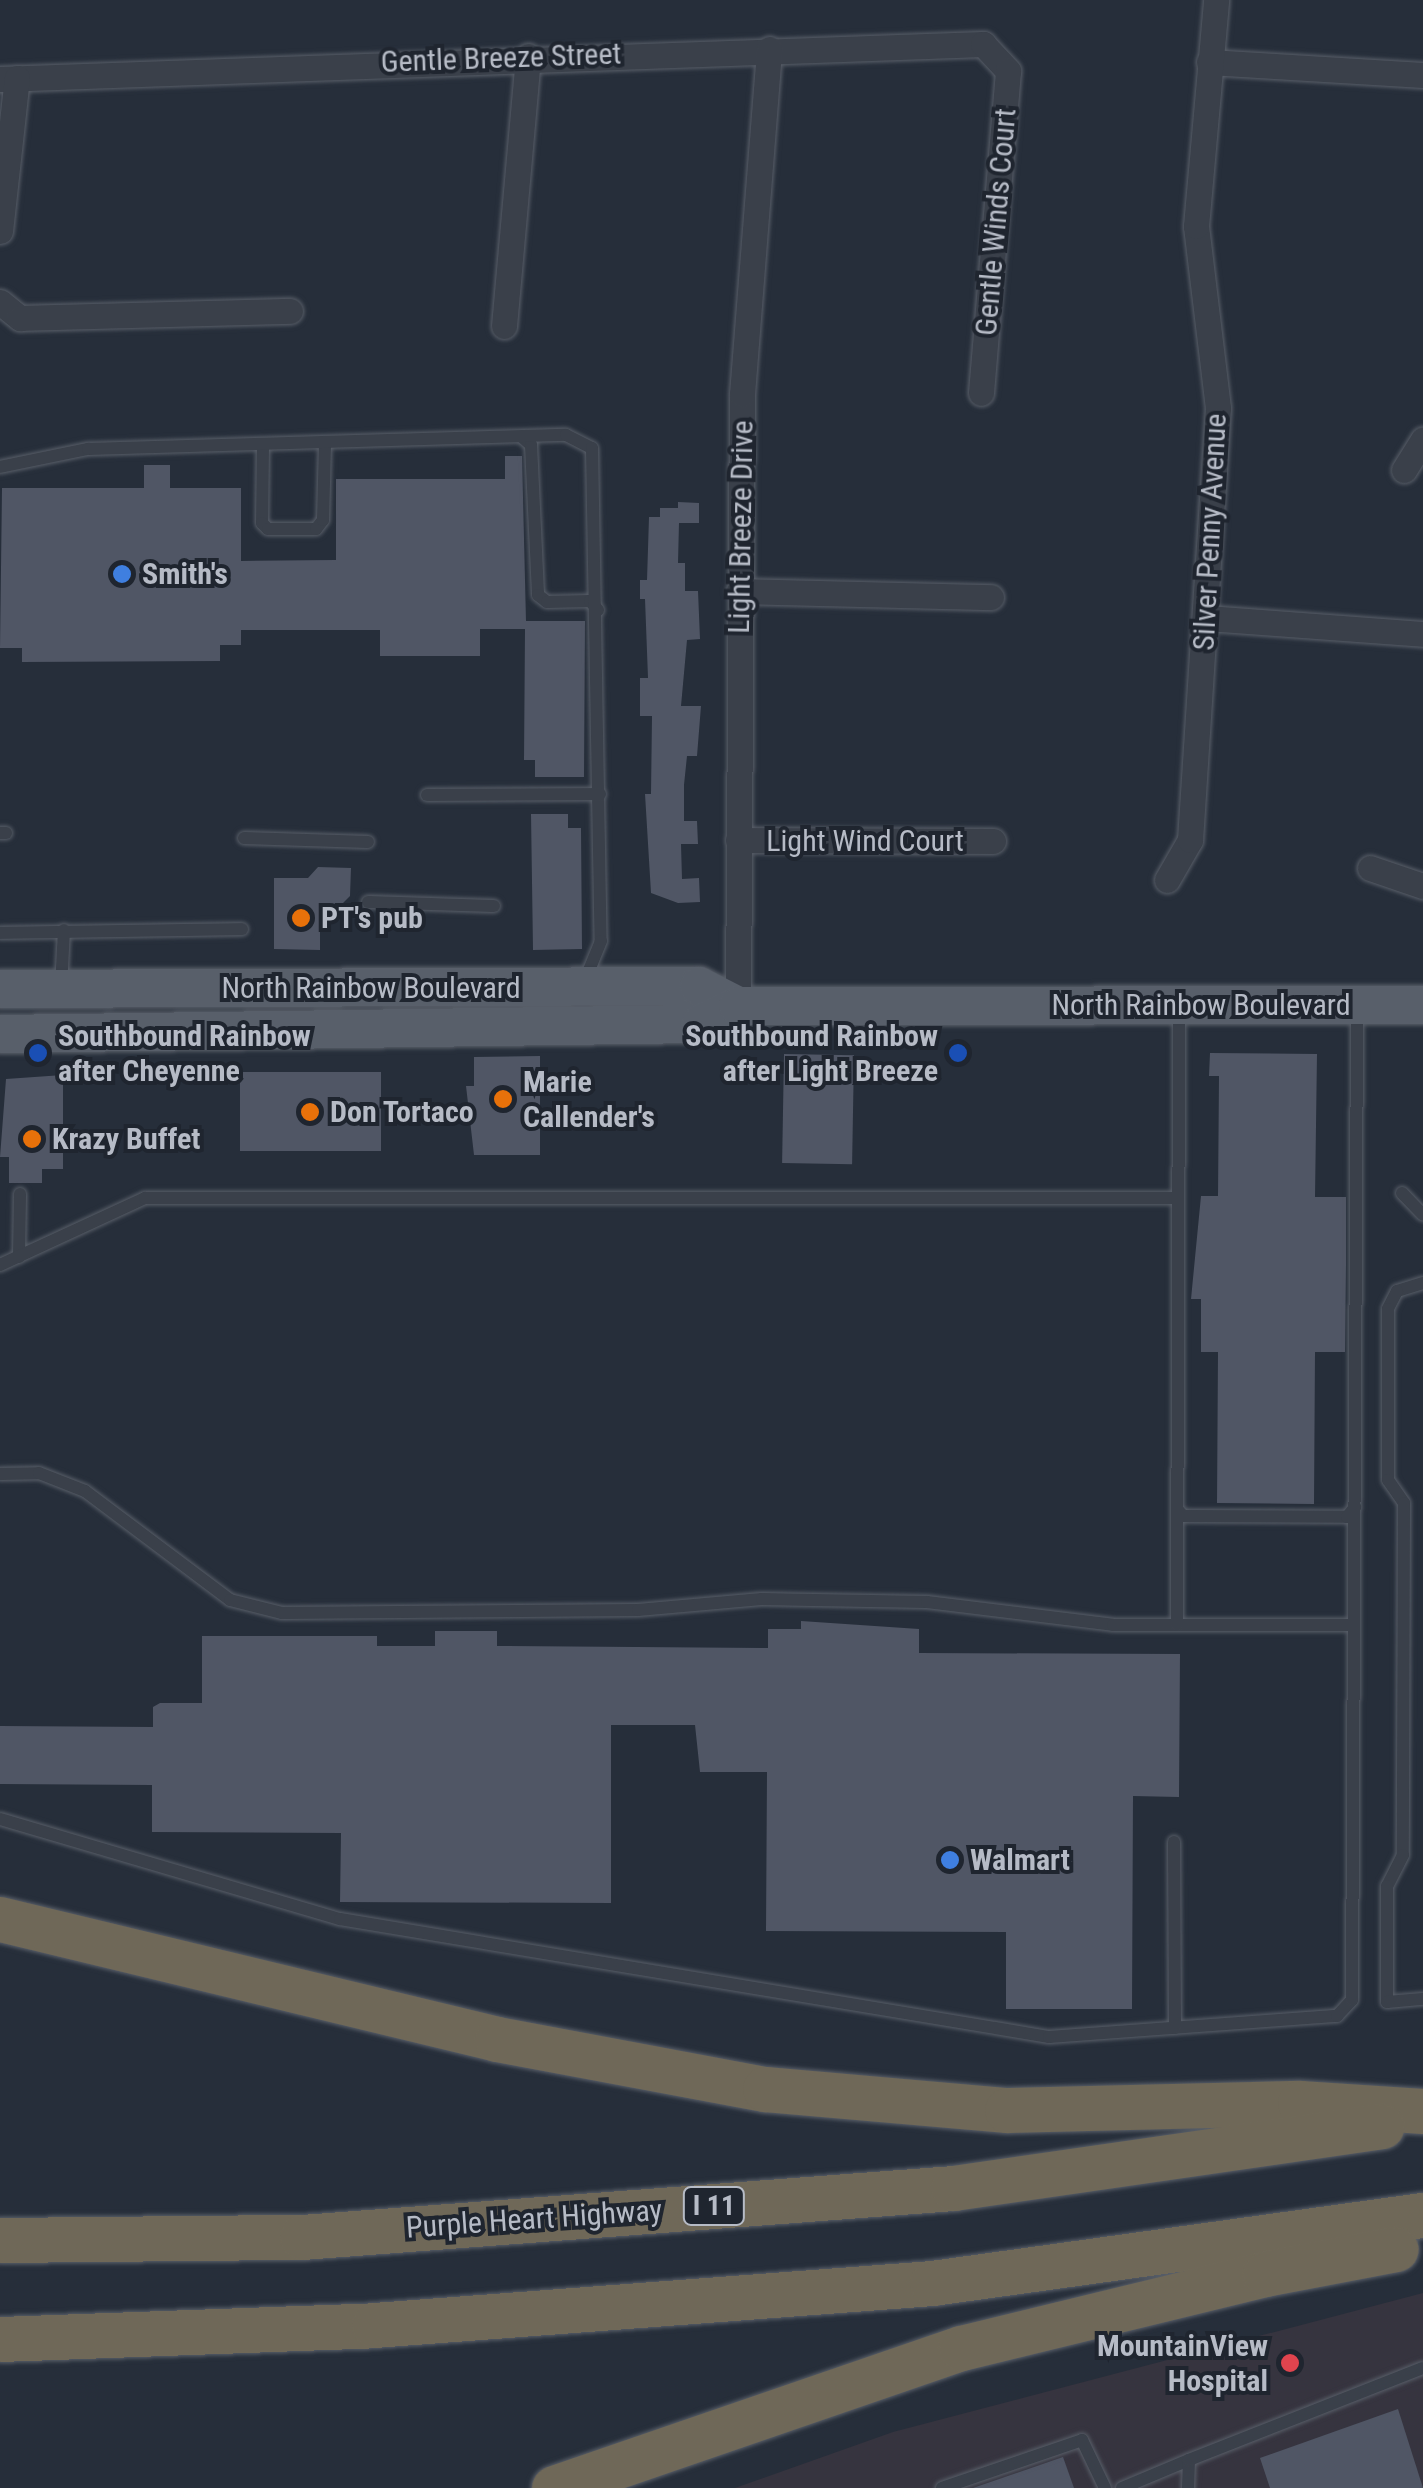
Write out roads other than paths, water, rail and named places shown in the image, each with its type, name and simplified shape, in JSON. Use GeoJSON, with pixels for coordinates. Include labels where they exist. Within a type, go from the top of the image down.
{"type":"FeatureCollection","features":[{"type":"Feature","properties":{"kind":"highway"},"geometry":{"type":"LineString","coordinates":[[4,1917],[497,2039],[765,2089],[1007,2110],[1300,2103],[1423,2111]]}},
{"type":"Feature","properties":{"kind":"highway","name":"Purple Heart Highway"},"geometry":{"type":"LineString","coordinates":[[0,2240],[302,2237],[953,2188],[1423,2120]]}},
{"type":"Feature","properties":{"kind":"highway"},"geometry":{"type":"LineString","coordinates":[[0,2338],[103,2338],[374,2326],[932,2282],[1423,2215]]}},
{"type":"Feature","properties":{"kind":"highway"},"geometry":{"type":"LineString","coordinates":[[554,2488],[976,2344],[1265,2274],[1423,2244]]}},
{"type":"Feature","properties":{"kind":"highway"},"geometry":{"type":"LineString","coordinates":[[0,2353],[103,2338]]}},
{"type":"Feature","properties":{"kind":"main road","name":"North Rainbow Boulevard"},"geometry":{"type":"LineString","coordinates":[[0,1034],[429,1005],[582,987],[699,986],[738,1006]]}},
{"type":"Feature","properties":{"kind":"main road","name":"North Rainbow Boulevard"},"geometry":{"type":"LineString","coordinates":[[0,988],[429,1005],[701,1024],[738,1006],[1423,1005]]}},
{"type":"Feature","properties":{"kind":"street","name":"Silver Penny Avenue"},"geometry":{"type":"LineString","coordinates":[[1167,880],[1190,840],[1218,408],[1196,226],[1216,0]]}},
{"type":"Feature","properties":{"kind":"street","name":"Gentle Breeze Street"},"geometry":{"type":"LineString","coordinates":[[8,78],[769,49],[982,44],[999,54]]}},
{"type":"Feature","properties":{"kind":"street","name":"Light Breeze Drive"},"geometry":{"type":"LineString","coordinates":[[738,1006],[742,394],[769,49]]}},
{"type":"Feature","properties":{"kind":"street","name":"Gentle Winds Court"},"geometry":{"type":"LineString","coordinates":[[981,392],[1008,70],[999,54]]}},
{"type":"Feature","properties":{"kind":"street"},"geometry":{"type":"LineString","coordinates":[[504,326],[528,56]]}},
{"type":"Feature","properties":{"kind":"street"},"geometry":{"type":"LineString","coordinates":[[1208,62],[1423,75]]}},
{"type":"Feature","properties":{"kind":"street"},"geometry":{"type":"LineString","coordinates":[[0,231],[8,78]]}},
{"type":"Feature","properties":{"kind":"street"},"geometry":{"type":"LineString","coordinates":[[0,302],[20,318],[290,311]]}},
{"type":"Feature","properties":{"kind":"street"},"geometry":{"type":"LineString","coordinates":[[1404,470],[1423,439]]}},
{"type":"Feature","properties":{"kind":"street"},"geometry":{"type":"LineString","coordinates":[[739,591],[991,597]]}},
{"type":"Feature","properties":{"kind":"street"},"geometry":{"type":"LineString","coordinates":[[1206,618],[1423,634]]}},
{"type":"Feature","properties":{"kind":"street","name":"Light Wind Court"},"geometry":{"type":"LineString","coordinates":[[738,840],[993,841]]}},
{"type":"Feature","properties":{"kind":"street"},"geometry":{"type":"LineString","coordinates":[[1370,868],[1423,886]]}},
{"type":"Feature","properties":{"kind":"lane"},"geometry":{"type":"LineString","coordinates":[[0,467],[88,449],[566,436],[592,448],[598,610],[601,941],[582,987]]}},
{"type":"Feature","properties":{"kind":"lane"},"geometry":{"type":"LineString","coordinates":[[522,437],[531,445],[538,595],[547,602],[590,601],[598,610]]}},
{"type":"Feature","properties":{"kind":"lane"},"geometry":{"type":"LineString","coordinates":[[263,444],[262,523],[268,529],[316,529],[323,520],[325,442]]}},
{"type":"Feature","properties":{"kind":"lane"},"geometry":{"type":"LineString","coordinates":[[427,795],[600,794]]}},
{"type":"Feature","properties":{"kind":"lane"},"geometry":{"type":"LineString","coordinates":[[244,838],[368,842]]}},
{"type":"Feature","properties":{"kind":"lane"},"geometry":{"type":"LineString","coordinates":[[368,902],[494,906]]}},
{"type":"Feature","properties":{"kind":"lane"},"geometry":{"type":"LineString","coordinates":[[0,932],[242,929]]}},
{"type":"Feature","properties":{"kind":"lane"},"geometry":{"type":"LineString","coordinates":[[61,988],[64,930]]}},
{"type":"Feature","properties":{"kind":"lane"},"geometry":{"type":"LineString","coordinates":[[1178,1625],[1174,1198],[1179,1005]]}},
{"type":"Feature","properties":{"kind":"lane"},"geometry":{"type":"LineString","coordinates":[[0,1819],[340,1919],[1050,2037],[1337,2016],[1352,2000],[1357,1005]]}},
{"type":"Feature","properties":{"kind":"lane"},"geometry":{"type":"LineString","coordinates":[[19,1256],[20,1194]]}},
{"type":"Feature","properties":{"kind":"lane"},"geometry":{"type":"LineString","coordinates":[[1402,1194],[1423,1215]]}},
{"type":"Feature","properties":{"kind":"lane"},"geometry":{"type":"LineString","coordinates":[[0,1266],[145,1198],[1174,1198]]}},
{"type":"Feature","properties":{"kind":"lane"},"geometry":{"type":"LineString","coordinates":[[1423,1283],[1397,1290],[1388,1309],[1388,1480],[1404,1503],[1404,1522],[1403,1854],[1387,1886],[1386,2002],[1423,1999]]}},
{"type":"Feature","properties":{"kind":"lane"},"geometry":{"type":"LineString","coordinates":[[0,1474],[39,1474],[85,1491],[230,1600],[282,1613],[638,1610],[762,1599],[928,1602],[1113,1625],[1354,1625]]}},
{"type":"Feature","properties":{"kind":"lane"},"geometry":{"type":"LineString","coordinates":[[1177,1509],[1183,1516],[1347,1517],[1355,1507]]}},
{"type":"Feature","properties":{"kind":"lane"},"geometry":{"type":"LineString","coordinates":[[1174,1842],[1174,2028]]}},
{"type":"Feature","properties":{"kind":"lane"},"geometry":{"type":"LineString","coordinates":[[1122,2488],[1423,2368]]}},
{"type":"Feature","properties":{"kind":"lane"},"geometry":{"type":"LineString","coordinates":[[942,2488],[1082,2440],[1102,2487]]}},
{"type":"Feature","properties":{"kind":"lane"},"geometry":{"type":"LineString","coordinates":[[1188,2488],[1189,2460]]}},
{"type":"Feature","properties":{"kind":"place","name":"Smith's"},"geometry":{"type":"Point","coordinates":[122,574]}},
{"type":"Feature","properties":{"kind":"place","name":"PT's pub"},"geometry":{"type":"Point","coordinates":[301,918]}},
{"type":"Feature","properties":{"kind":"place","name":"Southbound Rainbow after Cheyenne"},"geometry":{"type":"Point","coordinates":[38,1053]}},
{"type":"Feature","properties":{"kind":"place","name":"Southbound Rainbow after Light Breeze"},"geometry":{"type":"Point","coordinates":[958,1053]}},
{"type":"Feature","properties":{"kind":"place","name":"Marie Callender's"},"geometry":{"type":"Point","coordinates":[503,1099]}},
{"type":"Feature","properties":{"kind":"place","name":"Don Tortaco"},"geometry":{"type":"Point","coordinates":[310,1112]}},
{"type":"Feature","properties":{"kind":"place","name":"Krazy Buffet"},"geometry":{"type":"Point","coordinates":[32,1139]}},
{"type":"Feature","properties":{"kind":"place","name":"Walmart"},"geometry":{"type":"Point","coordinates":[950,1860]}},
{"type":"Feature","properties":{"kind":"place","name":"MountainView Hospital"},"geometry":{"type":"Point","coordinates":[1290,2363]}}]}
